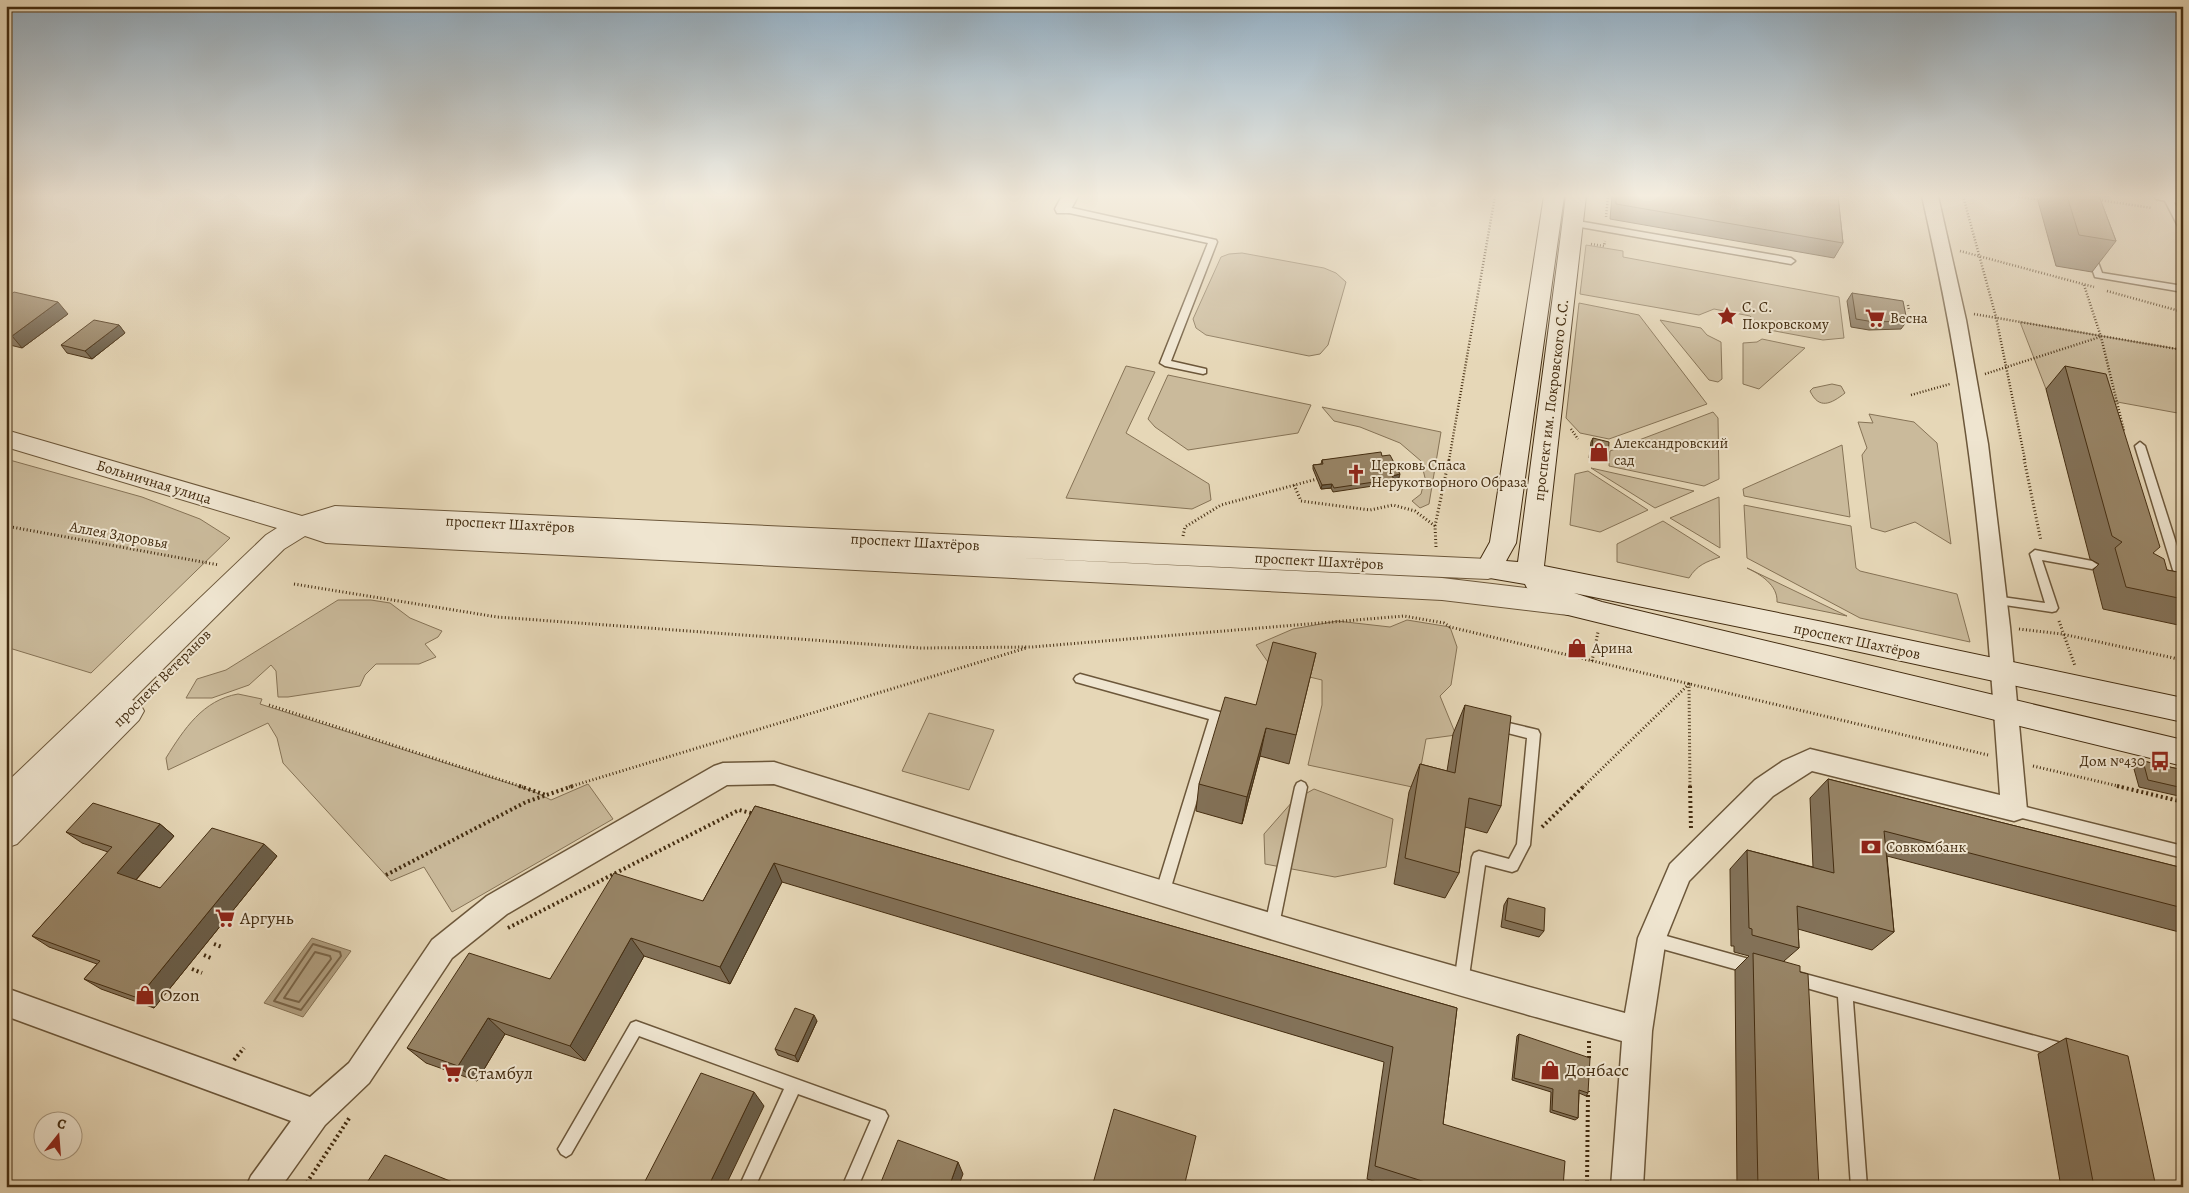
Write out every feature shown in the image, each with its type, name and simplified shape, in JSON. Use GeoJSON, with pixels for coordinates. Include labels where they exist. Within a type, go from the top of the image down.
{"type":"FeatureCollection","features":[{"type":"Feature","properties":{"kind":"street","name":"проспект им. Покровского С.С."},"geometry":{"type":"LineString","coordinates":[[1488,569],[1503,543],[1546,252]]}},
{"type":"Feature","properties":{"kind":"street","name":"проспект им. Покровского С.С."},"geometry":{"type":"LineString","coordinates":[[1530,574],[1569,252]]}},
{"type":"Feature","properties":{"kind":"street"},"geometry":{"type":"LineString","coordinates":[[1627,1187],[1637,1031],[1652,939],[1679,873],[1692,858],[1764,788],[1792,769],[1810,760],[2014,810],[1998,626],[1978,444],[1943,252]]}},
{"type":"Feature","properties":{"kind":"street","name":"Больничная улица"},"geometry":{"type":"LineString","coordinates":[[6,438],[313,530]]}},
{"type":"Feature","properties":{"kind":"street","name":"проспект Шахтёров"},"geometry":{"type":"LineString","coordinates":[[313,530],[335,516],[1488,569],[1530,574],[2085,688],[2183,710]]}},
{"type":"Feature","properties":{"kind":"street","name":"проспект Шахтёров"},"geometry":{"type":"LineString","coordinates":[[313,530],[1466,591],[1568,604],[2183,753]]}},
{"type":"Feature","properties":{"kind":"street","name":"проспект Ветеранов"},"geometry":{"type":"LineString","coordinates":[[6,804],[275,542],[313,530]]}},
{"type":"Feature","properties":{"kind":"street","name":"проспект Ветеранов"},"geometry":{"type":"LineString","coordinates":[[6,834],[263,577],[313,530]]}},
{"type":"Feature","properties":{"kind":"street","name":"проспект Шахтёров"},"geometry":{"type":"LineString","coordinates":[[1503,543],[1544,588],[1568,604]]}},
{"type":"Feature","properties":{"kind":"street","name":"проспект Шахтёров"},"geometry":{"type":"LineString","coordinates":[[1466,591],[1501,586],[1530,574]]}},
{"type":"Feature","properties":{"kind":"street"},"geometry":{"type":"LineString","coordinates":[[262,1187],[314,1114],[359,1073],[442,948],[496,904],[723,774],[774,773],[1162,894],[1272,925],[1461,983],[1637,1031]]}},
{"type":"Feature","properties":{"kind":"street"},"geometry":{"type":"LineString","coordinates":[[6,1002],[314,1114]]}},
{"type":"Feature","properties":{"kind":"lane"},"geometry":{"type":"LineString","coordinates":[[1203,371],[1165,363],[1209,252]]}},
{"type":"Feature","properties":{"kind":"lane"},"geometry":{"type":"LineString","coordinates":[[1742,252],[1791,260]]}},
{"type":"Feature","properties":{"kind":"lane"},"geometry":{"type":"LineString","coordinates":[[2090,252],[2098,274],[2183,289]]}},
{"type":"Feature","properties":{"kind":"lane"},"geometry":{"type":"LineString","coordinates":[[2140,446],[2180,583]]}},
{"type":"Feature","properties":{"kind":"lane"},"geometry":{"type":"LineString","coordinates":[[1995,600],[2052,608],[2035,554],[2092,565]]}},
{"type":"Feature","properties":{"kind":"lane"},"geometry":{"type":"LineString","coordinates":[[1080,679],[1216,716],[1162,894]]}},
{"type":"Feature","properties":{"kind":"lane"},"geometry":{"type":"LineString","coordinates":[[1461,983],[1479,857],[1512,866],[1523,845],[1534,734],[1487,722]]}},
{"type":"Feature","properties":{"kind":"lane"},"geometry":{"type":"LineString","coordinates":[[1272,925],[1301,787]]}},
{"type":"Feature","properties":{"kind":"lane"},"geometry":{"type":"LineString","coordinates":[[2014,810],[2183,852]]}},
{"type":"Feature","properties":{"kind":"lane"},"geometry":{"type":"LineString","coordinates":[[1652,939],[2074,1053]]}},
{"type":"Feature","properties":{"kind":"lane"},"geometry":{"type":"LineString","coordinates":[[1844,992],[1859,1187]]}},
{"type":"Feature","properties":{"kind":"lane"},"geometry":{"type":"LineString","coordinates":[[566,1148],[636,1028],[880,1116],[850,1187]]}},
{"type":"Feature","properties":{"kind":"lane"},"geometry":{"type":"LineString","coordinates":[[747,1187],[794,1085]]}},
{"type":"Feature","properties":{"kind":"path"},"geometry":{"type":"LineString","coordinates":[[1436,551],[1435,526],[1443,494],[1486,252]]}},
{"type":"Feature","properties":{"kind":"path"},"geometry":{"type":"LineString","coordinates":[[1964,252],[2183,312]]}},
{"type":"Feature","properties":{"kind":"path"},"geometry":{"type":"LineString","coordinates":[[1978,252],[1996,317],[2044,556]]}},
{"type":"Feature","properties":{"kind":"path"},"geometry":{"type":"LineString","coordinates":[[2084,285],[2101,337],[2124,431],[2118,434]]}},
{"type":"Feature","properties":{"kind":"path"},"geometry":{"type":"LineString","coordinates":[[1908,305],[1909,311]]}},
{"type":"Feature","properties":{"kind":"path"},"geometry":{"type":"LineString","coordinates":[[1955,311],[2183,350]]}},
{"type":"Feature","properties":{"kind":"path"},"geometry":{"type":"LineString","coordinates":[[1911,395],[2101,337]]}},
{"type":"Feature","properties":{"kind":"path"},"geometry":{"type":"LineString","coordinates":[[1182,541],[1184,527],[1221,506],[1317,479]]}},
{"type":"Feature","properties":{"kind":"path"},"geometry":{"type":"LineString","coordinates":[[1294,486],[1301,500],[1370,510],[1394,504],[1415,511],[1435,526]]}},
{"type":"Feature","properties":{"kind":"path","name":"Аллея Здоровья"},"geometry":{"type":"LineString","coordinates":[[6,526],[227,566]]}},
{"type":"Feature","properties":{"kind":"path"},"geometry":{"type":"LineString","coordinates":[[294,584],[497,617],[921,648],[1032,647],[1404,616],[1444,623],[1450,627],[2183,802]]}},
{"type":"Feature","properties":{"kind":"path"},"geometry":{"type":"LineString","coordinates":[[2058,616],[2062,634],[2085,688]]}},
{"type":"Feature","properties":{"kind":"path"},"geometry":{"type":"LineString","coordinates":[[1998,626],[2062,634],[2183,660]]}},
{"type":"Feature","properties":{"kind":"path"},"geometry":{"type":"LineString","coordinates":[[386,875],[526,802],[594,779],[1032,647]]}},
{"type":"Feature","properties":{"kind":"path"},"geometry":{"type":"LineString","coordinates":[[1523,845],[1689,684]]}},
{"type":"Feature","properties":{"kind":"path"},"geometry":{"type":"LineString","coordinates":[[1689,684],[1692,858]]}},
{"type":"Feature","properties":{"kind":"path"},"geometry":{"type":"LineString","coordinates":[[269,705],[546,795]]}},
{"type":"Feature","properties":{"kind":"path"},"geometry":{"type":"LineString","coordinates":[[501,932],[739,810],[758,815]]}},
{"type":"Feature","properties":{"kind":"path"},"geometry":{"type":"LineString","coordinates":[[214,944],[222,947]]}},
{"type":"Feature","properties":{"kind":"path"},"geometry":{"type":"LineString","coordinates":[[204,956],[213,959]]}},
{"type":"Feature","properties":{"kind":"path"},"geometry":{"type":"LineString","coordinates":[[192,969],[202,973]]}},
{"type":"Feature","properties":{"kind":"path"},"geometry":{"type":"LineString","coordinates":[[1589,1063],[1592,1018]]}},
{"type":"Feature","properties":{"kind":"path"},"geometry":{"type":"LineString","coordinates":[[1587,1187],[1588,1082]]}},
{"type":"Feature","properties":{"kind":"path"},"geometry":{"type":"LineString","coordinates":[[304,1187],[351,1115]]}},
{"type":"Feature","properties":{"kind":"shaded area"},"geometry":{"type":"Polygon","coordinates":[[[1585,252],[1623,252],[1623,257],[1839,297],[1844,338],[1823,340],[1764,329],[1750,316],[1714,309],[1699,315],[1580,294],[1585,252]]]}},
{"type":"Feature","properties":{"kind":"shaded area"},"geometry":{"type":"Polygon","coordinates":[[[1242,253],[1324,268],[1336,273],[1346,282],[1328,345],[1320,354],[1309,356],[1206,335],[1196,328],[1193,319],[1221,257],[1242,253]]]}},
{"type":"Feature","properties":{"kind":"shaded area"},"geometry":{"type":"Polygon","coordinates":[[[1579,303],[1639,315],[1707,404],[1609,439],[1580,433],[1566,418],[1579,303]]]}},
{"type":"Feature","properties":{"kind":"shaded area"},"geometry":{"type":"Polygon","coordinates":[[[1660,320],[1701,328],[1707,335],[1721,342],[1722,379],[1718,382],[1709,380],[1660,320]]]}},
{"type":"Feature","properties":{"kind":"shaded area"},"geometry":{"type":"Polygon","coordinates":[[[2020,322],[2183,350],[2183,414],[2046,389],[2020,322]]]}},
{"type":"Feature","properties":{"kind":"shaded area"},"geometry":{"type":"Polygon","coordinates":[[[1762,339],[1805,348],[1759,389],[1743,384],[1743,343],[1757,342],[1762,339]]]}},
{"type":"Feature","properties":{"kind":"shaded area"},"geometry":{"type":"Polygon","coordinates":[[[1126,366],[1155,372],[1126,433],[1209,484],[1211,500],[1192,509],[1066,498],[1126,366]]]}},
{"type":"Feature","properties":{"kind":"shaded area"},"geometry":{"type":"Polygon","coordinates":[[[1168,375],[1311,405],[1298,433],[1188,450],[1155,427],[1148,419],[1168,375]]]}},
{"type":"Feature","properties":{"kind":"shaded area"},"geometry":{"type":"Polygon","coordinates":[[[1832,384],[1841,386],[1845,393],[1830,402],[1821,403],[1817,401],[1810,391],[1813,388],[1832,384]]]}},
{"type":"Feature","properties":{"kind":"shaded area"},"geometry":{"type":"Polygon","coordinates":[[[1322,407],[1441,432],[1429,504],[1420,508],[1412,501],[1421,494],[1425,478],[1421,461],[1400,443],[1360,427],[1334,421],[1322,407]]]}},
{"type":"Feature","properties":{"kind":"shaded area"},"geometry":{"type":"Polygon","coordinates":[[[1713,412],[1718,418],[1719,479],[1704,486],[1609,466],[1610,451],[1713,412]]]}},
{"type":"Feature","properties":{"kind":"shaded area"},"geometry":{"type":"Polygon","coordinates":[[[1869,414],[1914,422],[1937,443],[1951,544],[1915,522],[1885,532],[1871,528],[1862,455],[1867,448],[1858,422],[1873,423],[1869,414]]]}},
{"type":"Feature","properties":{"kind":"shaded area"},"geometry":{"type":"Polygon","coordinates":[[[1842,445],[1850,517],[1744,496],[1743,489],[1842,445]]]}},
{"type":"Feature","properties":{"kind":"shaded area"},"geometry":{"type":"Polygon","coordinates":[[[6,459],[142,497],[200,519],[230,538],[91,673],[6,647],[6,459]]]}},
{"type":"Feature","properties":{"kind":"shaded area"},"geometry":{"type":"Polygon","coordinates":[[[1591,468],[1694,491],[1655,508],[1591,468]]]}},
{"type":"Feature","properties":{"kind":"shaded area"},"geometry":{"type":"Polygon","coordinates":[[[1588,471],[1648,510],[1600,532],[1570,525],[1575,474],[1588,471]]]}},
{"type":"Feature","properties":{"kind":"shaded area"},"geometry":{"type":"Polygon","coordinates":[[[1719,497],[1720,548],[1670,518],[1719,497]]]}},
{"type":"Feature","properties":{"kind":"shaded area"},"geometry":{"type":"Polygon","coordinates":[[[1744,505],[1851,526],[1856,568],[1860,571],[1957,594],[1970,642],[1860,618],[1747,558],[1744,505]]]}},
{"type":"Feature","properties":{"kind":"shaded area"},"geometry":{"type":"Polygon","coordinates":[[[1663,521],[1720,557],[1702,564],[1689,578],[1617,562],[1617,544],[1663,521]]]}},
{"type":"Feature","properties":{"kind":"shaded area"},"geometry":{"type":"Polygon","coordinates":[[[1747,568],[1847,616],[1777,602],[1775,590],[1771,585],[1757,573],[1747,568]]]}},
{"type":"Feature","properties":{"kind":"shaded area"},"geometry":{"type":"Polygon","coordinates":[[[338,600],[371,600],[390,603],[410,618],[442,631],[438,637],[425,644],[436,657],[419,664],[376,664],[365,675],[360,686],[288,697],[278,697],[276,671],[271,665],[249,685],[212,698],[186,698],[197,679],[226,670],[338,600]]]}},
{"type":"Feature","properties":{"kind":"shaded area"},"geometry":{"type":"Polygon","coordinates":[[[1407,620],[1450,627],[1457,647],[1451,685],[1440,696],[1456,735],[1426,739],[1417,788],[1308,765],[1322,705],[1322,680],[1272,668],[1256,645],[1293,629],[1337,621],[1390,627],[1407,620]]]}},
{"type":"Feature","properties":{"kind":"shaded area"},"geometry":{"type":"Polygon","coordinates":[[[238,694],[262,699],[260,704],[533,791],[551,800],[588,784],[613,819],[452,912],[424,867],[391,881],[283,763],[277,738],[268,723],[168,770],[166,758],[196,717],[215,702],[238,694]]]}},
{"type":"Feature","properties":{"kind":"shaded area"},"geometry":{"type":"Polygon","coordinates":[[[929,713],[994,730],[969,790],[902,771],[929,713]]]}},
{"type":"Feature","properties":{"kind":"shaded area"},"geometry":{"type":"Polygon","coordinates":[[[1314,789],[1393,819],[1386,867],[1335,877],[1265,864],[1264,834],[1293,801],[1314,789]]]}},
{"type":"Feature","properties":{"kind":"water"},"geometry":{"type":"Polygon","coordinates":[[[312,938],[351,951],[303,1017],[264,1003],[312,938]]]}},
{"type":"Feature","properties":{"kind":"building"},"geometry":{"type":"Polygon","coordinates":[[[14,292],[58,302],[12,336],[6,335],[6,298],[14,292]]]}},
{"type":"Feature","properties":{"kind":"building"},"geometry":{"type":"Polygon","coordinates":[[[1852,293],[1903,301],[1907,321],[1874,322],[1856,319],[1852,293]]]}},
{"type":"Feature","properties":{"kind":"building"},"geometry":{"type":"Polygon","coordinates":[[[94,320],[119,325],[85,351],[61,345],[94,320]]]}},
{"type":"Feature","properties":{"kind":"building"},"geometry":{"type":"Polygon","coordinates":[[[2065,366],[2106,374],[2160,547],[2153,553],[2164,559],[2167,570],[2183,573],[2183,599],[2126,587],[2115,548],[2122,542],[2112,536],[2065,366]]]}},
{"type":"Feature","properties":{"kind":"building","name":"Александровский сад"},"geometry":{"type":"Polygon","coordinates":[[[1593,438],[1609,442],[1608,458],[1591,454],[1593,438]]]}},
{"type":"Feature","properties":{"kind":"building","name":"Церковь Спаса Нерукотворного Образа"},"geometry":{"type":"Polygon","coordinates":[[[1381,452],[1382,456],[1390,455],[1400,474],[1392,476],[1394,479],[1334,488],[1332,484],[1322,485],[1313,465],[1323,464],[1322,460],[1381,452]]]}},
{"type":"Feature","properties":{"kind":"building"},"geometry":{"type":"Polygon","coordinates":[[[1273,642],[1316,653],[1296,735],[1266,728],[1247,797],[1199,784],[1225,697],[1256,705],[1273,642]]]}},
{"type":"Feature","properties":{"kind":"building"},"geometry":{"type":"Polygon","coordinates":[[[1465,705],[1511,716],[1501,806],[1469,798],[1459,873],[1405,858],[1420,764],[1455,773],[1465,705]]]}},
{"type":"Feature","properties":{"kind":"building"},"geometry":{"type":"Polygon","coordinates":[[[2143,761],[2183,770],[2183,788],[2148,780],[2143,761]]]}},
{"type":"Feature","properties":{"kind":"building"},"geometry":{"type":"Polygon","coordinates":[[[1828,779],[2183,868],[2183,908],[1884,831],[1894,932],[1797,906],[1799,948],[1752,935],[1752,929],[1749,928],[1747,850],[1834,873],[1828,779]]]}},
{"type":"Feature","properties":{"kind":"building"},"geometry":{"type":"Polygon","coordinates":[[[93,803],[160,824],[117,873],[160,888],[212,828],[264,844],[138,998],[84,979],[100,961],[32,936],[112,847],[66,832],[93,803]]]}},
{"type":"Feature","properties":{"kind":"building"},"geometry":{"type":"Polygon","coordinates":[[[755,806],[1457,1008],[1443,1124],[1565,1161],[1563,1187],[1441,1187],[1375,1166],[1393,1047],[774,863],[720,967],[631,938],[570,1046],[488,1018],[458,1066],[407,1048],[469,953],[550,979],[614,873],[703,901],[755,806]]]}},
{"type":"Feature","properties":{"kind":"building"},"geometry":{"type":"Polygon","coordinates":[[[1508,898],[1545,908],[1544,931],[1505,920],[1508,898]]]}},
{"type":"Feature","properties":{"kind":"building"},"geometry":{"type":"Polygon","coordinates":[[[1753,953],[1800,966],[1800,972],[1808,974],[1819,1187],[1758,1187],[1753,953]]]}},
{"type":"Feature","properties":{"kind":"building"},"geometry":{"type":"Polygon","coordinates":[[[795,1008],[814,1015],[795,1056],[775,1049],[795,1008]]]}},
{"type":"Feature","properties":{"kind":"building","name":"Донбасс"},"geometry":{"type":"Polygon","coordinates":[[[1519,1034],[1590,1058],[1588,1093],[1579,1090],[1578,1118],[1552,1110],[1553,1089],[1514,1078],[1519,1034]]]}},
{"type":"Feature","properties":{"kind":"building"},"geometry":{"type":"Polygon","coordinates":[[[2066,1038],[2128,1056],[2156,1187],[2094,1187],[2066,1038]]]}},
{"type":"Feature","properties":{"kind":"building"},"geometry":{"type":"Polygon","coordinates":[[[701,1073],[754,1092],[708,1187],[642,1187],[701,1073]]]}},
{"type":"Feature","properties":{"kind":"building"},"geometry":{"type":"Polygon","coordinates":[[[1114,1109],[1196,1136],[1184,1187],[1092,1187],[1114,1109]]]}},
{"type":"Feature","properties":{"kind":"building"},"geometry":{"type":"Polygon","coordinates":[[[898,1140],[958,1162],[949,1187],[879,1187],[898,1140]]]}},
{"type":"Feature","properties":{"kind":"building"},"geometry":{"type":"Polygon","coordinates":[[[385,1155],[460,1185],[459,1187],[364,1187],[385,1155]]]}},
{"type":"Feature","properties":{"kind":"place","name":"С. С. Покровскому"},"geometry":{"type":"Point","coordinates":[1727,316]}},
{"type":"Feature","properties":{"kind":"place","name":"Весна"},"geometry":{"type":"Point","coordinates":[1875,318]}},
{"type":"Feature","properties":{"kind":"place","name":"Александровский сад"},"geometry":{"type":"Point","coordinates":[1599,452]}},
{"type":"Feature","properties":{"kind":"place","name":"Церковь Спаса Нерукотворного Образа"},"geometry":{"type":"Point","coordinates":[1356,474]}},
{"type":"Feature","properties":{"kind":"place","name":"Арина"},"geometry":{"type":"Point","coordinates":[1577,648]}},
{"type":"Feature","properties":{"kind":"place","name":"Дом №430"},"geometry":{"type":"Point","coordinates":[2160,761]}},
{"type":"Feature","properties":{"kind":"place","name":"Совкомбанк"},"geometry":{"type":"Point","coordinates":[1871,847]}},
{"type":"Feature","properties":{"kind":"place","name":"Аргунь"},"geometry":{"type":"Point","coordinates":[225,918]}},
{"type":"Feature","properties":{"kind":"place","name":"Ozon"},"geometry":{"type":"Point","coordinates":[145,995]}},
{"type":"Feature","properties":{"kind":"place","name":"Донбасс"},"geometry":{"type":"Point","coordinates":[1550,1070]}},
{"type":"Feature","properties":{"kind":"place","name":"Стамбул"},"geometry":{"type":"Point","coordinates":[452,1073]}}]}
